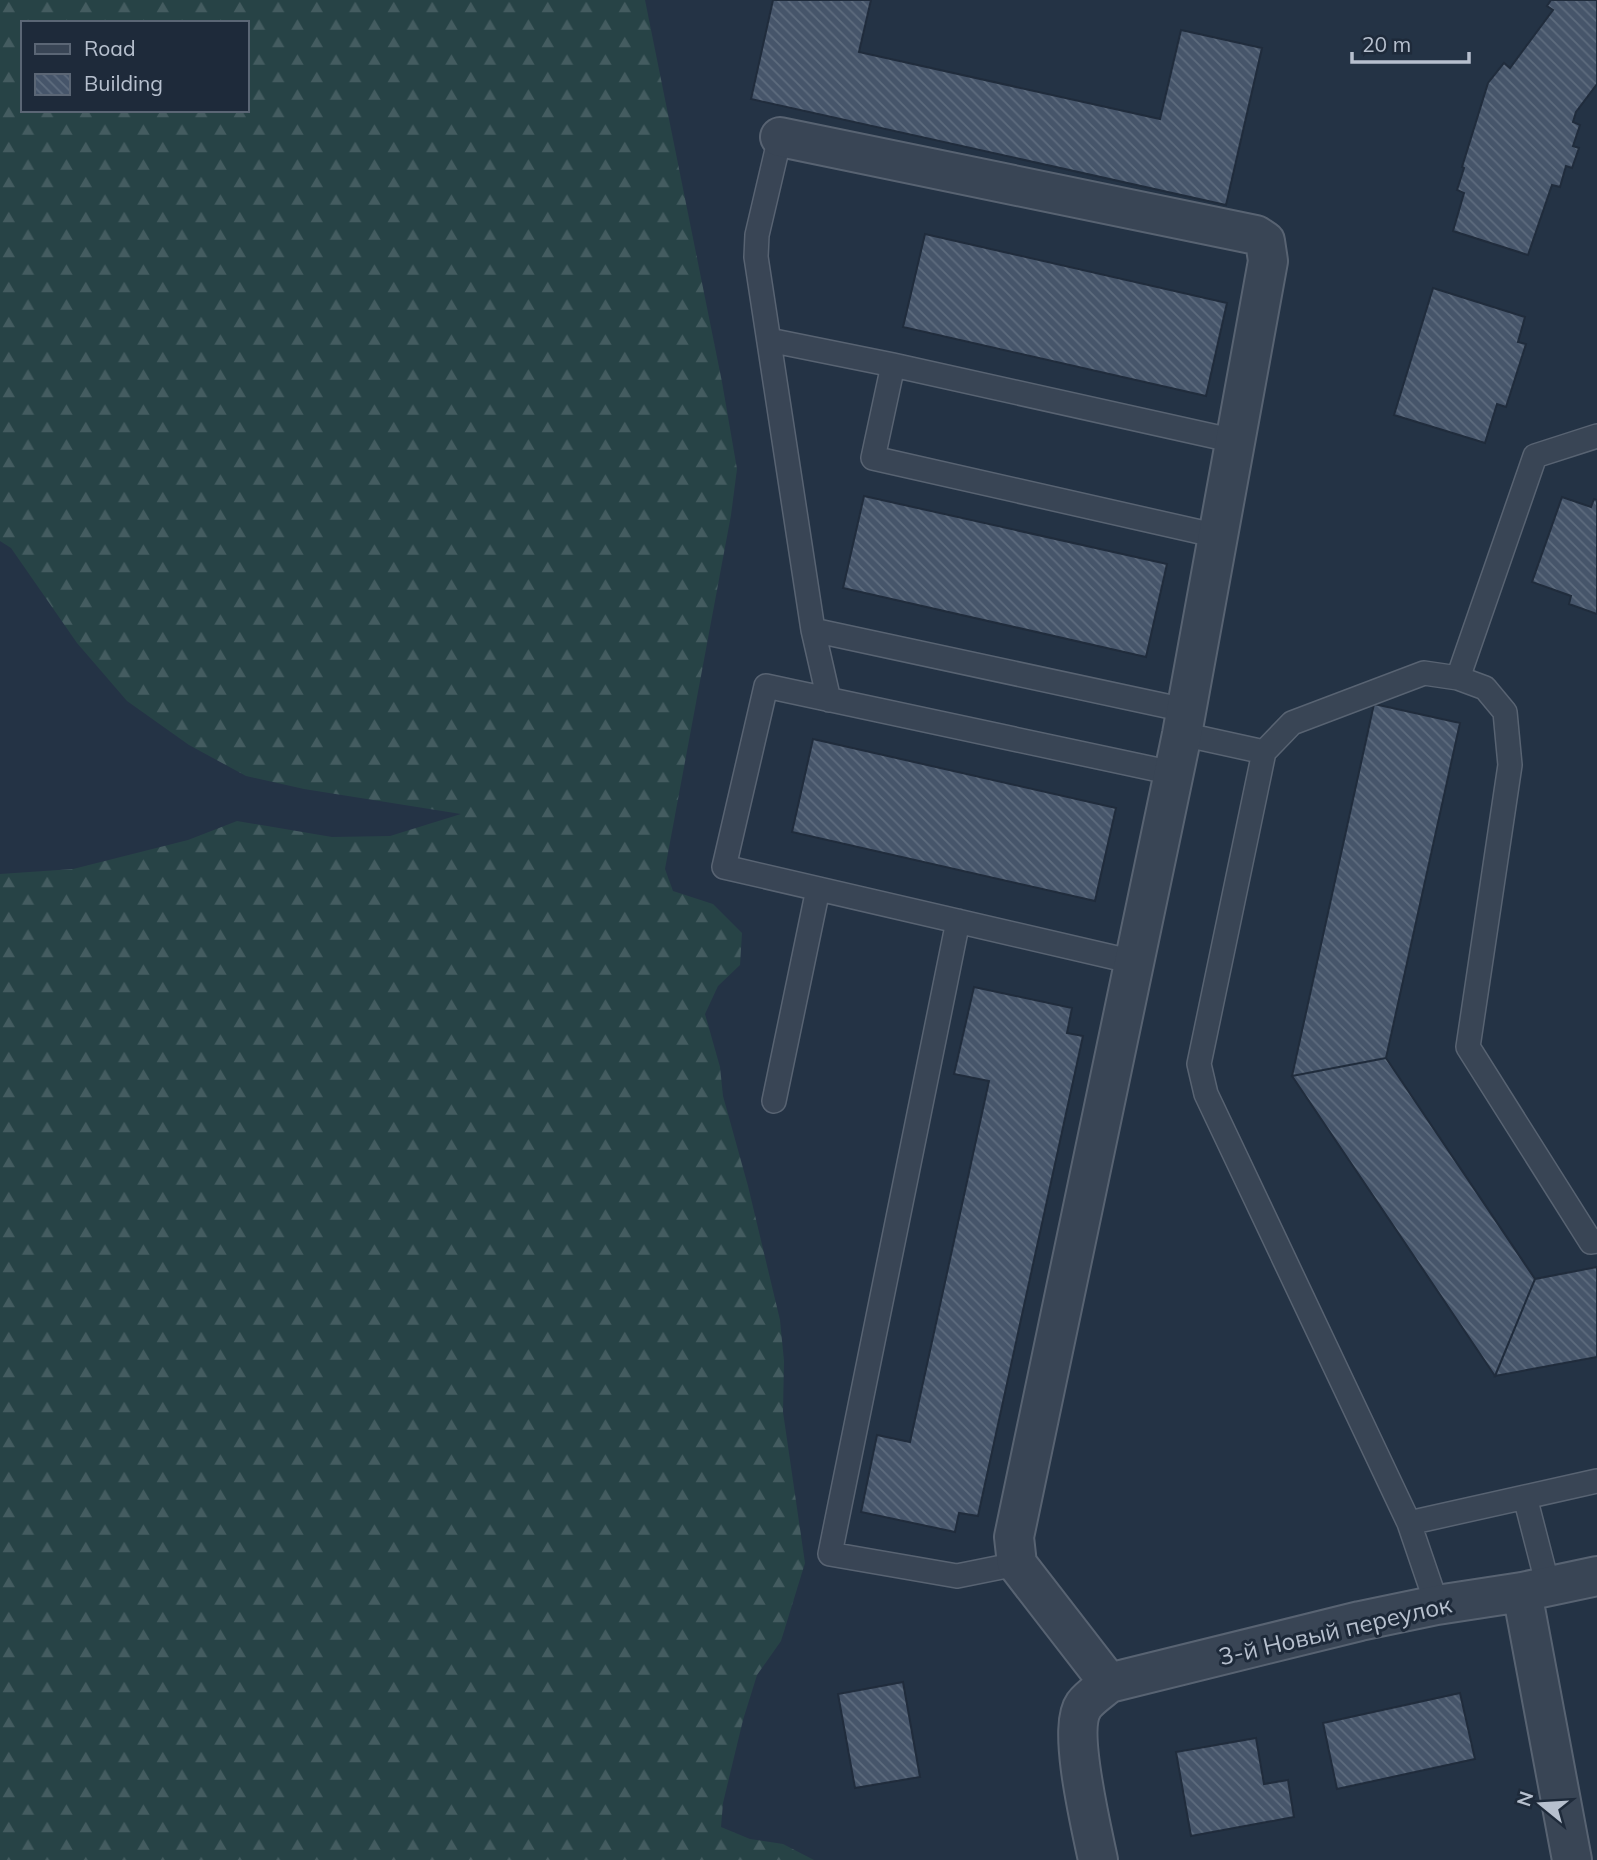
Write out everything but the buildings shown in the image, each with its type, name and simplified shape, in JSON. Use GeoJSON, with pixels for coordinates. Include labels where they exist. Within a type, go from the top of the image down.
{"type":"FeatureCollection","features":[{"type":"Feature","properties":{"kind":"street"},"geometry":{"type":"LineString","coordinates":[[780,137],[1256,235],[1265,241],[1268,261],[1184,722],[1014,1537],[1017,1564],[1096,1695],[1078,1735],[1080,1768],[1098,1860]]}},
{"type":"Feature","properties":{"kind":"street","name":"3-й Новый переулок"},"geometry":{"type":"LineString","coordinates":[[1096,1695],[1360,1621],[1597,1576]]}},
{"type":"Feature","properties":{"kind":"street"},"geometry":{"type":"LineString","coordinates":[[1535,1589],[1572,1860]]}},
{"type":"Feature","properties":{"kind":"lane"},"geometry":{"type":"LineString","coordinates":[[780,137],[757,235],[756,257],[813,630],[829,700]]}},
{"type":"Feature","properties":{"kind":"lane"},"geometry":{"type":"LineString","coordinates":[[769,340],[1235,441]]}},
{"type":"Feature","properties":{"kind":"lane"},"geometry":{"type":"LineString","coordinates":[[892,365],[873,458],[1218,536]]}},
{"type":"Feature","properties":{"kind":"lane"},"geometry":{"type":"LineString","coordinates":[[1458,678],[1535,456],[1597,436]]}},
{"type":"Feature","properties":{"kind":"lane"},"geometry":{"type":"LineString","coordinates":[[813,630],[1184,722],[1264,752]]}},
{"type":"Feature","properties":{"kind":"lane"},"geometry":{"type":"LineString","coordinates":[[1437,1605],[1409,1523],[1206,1094],[1199,1064],[1264,752],[1292,723],[1424,673],[1458,678],[1485,688],[1505,712],[1510,765],[1468,1047],[1591,1242],[1597,1241]]}},
{"type":"Feature","properties":{"kind":"lane"},"geometry":{"type":"LineString","coordinates":[[1133,962],[724,867],[765,686],[1173,772]]}},
{"type":"Feature","properties":{"kind":"lane"},"geometry":{"type":"LineString","coordinates":[[774,1101],[818,889]]}},
{"type":"Feature","properties":{"kind":"lane"},"geometry":{"type":"LineString","coordinates":[[958,921],[831,1554],[957,1576],[1017,1564]]}},
{"type":"Feature","properties":{"kind":"lane"},"geometry":{"type":"LineString","coordinates":[[1409,1523],[1597,1481]]}},
{"type":"Feature","properties":{"kind":"lane"},"geometry":{"type":"LineString","coordinates":[[1525,1497],[1535,1589]]}},
{"type":"Feature","properties":{"kind":"green space"},"geometry":{"type":"Polygon","coordinates":[[[0,0],[645,0],[737,469],[731,515],[665,869],[673,891],[713,904],[742,933],[740,965],[718,986],[705,1014],[780,1320],[784,1361],[783,1412],[805,1563],[781,1641],[757,1675],[723,1803],[721,1827],[750,1839],[783,1844],[814,1860],[0,1860],[0,874],[73,869],[188,840],[237,821],[332,837],[390,836],[461,814],[304,789],[246,776],[189,745],[127,701],[77,643],[11,548],[0,541],[0,0]]]}}]}
